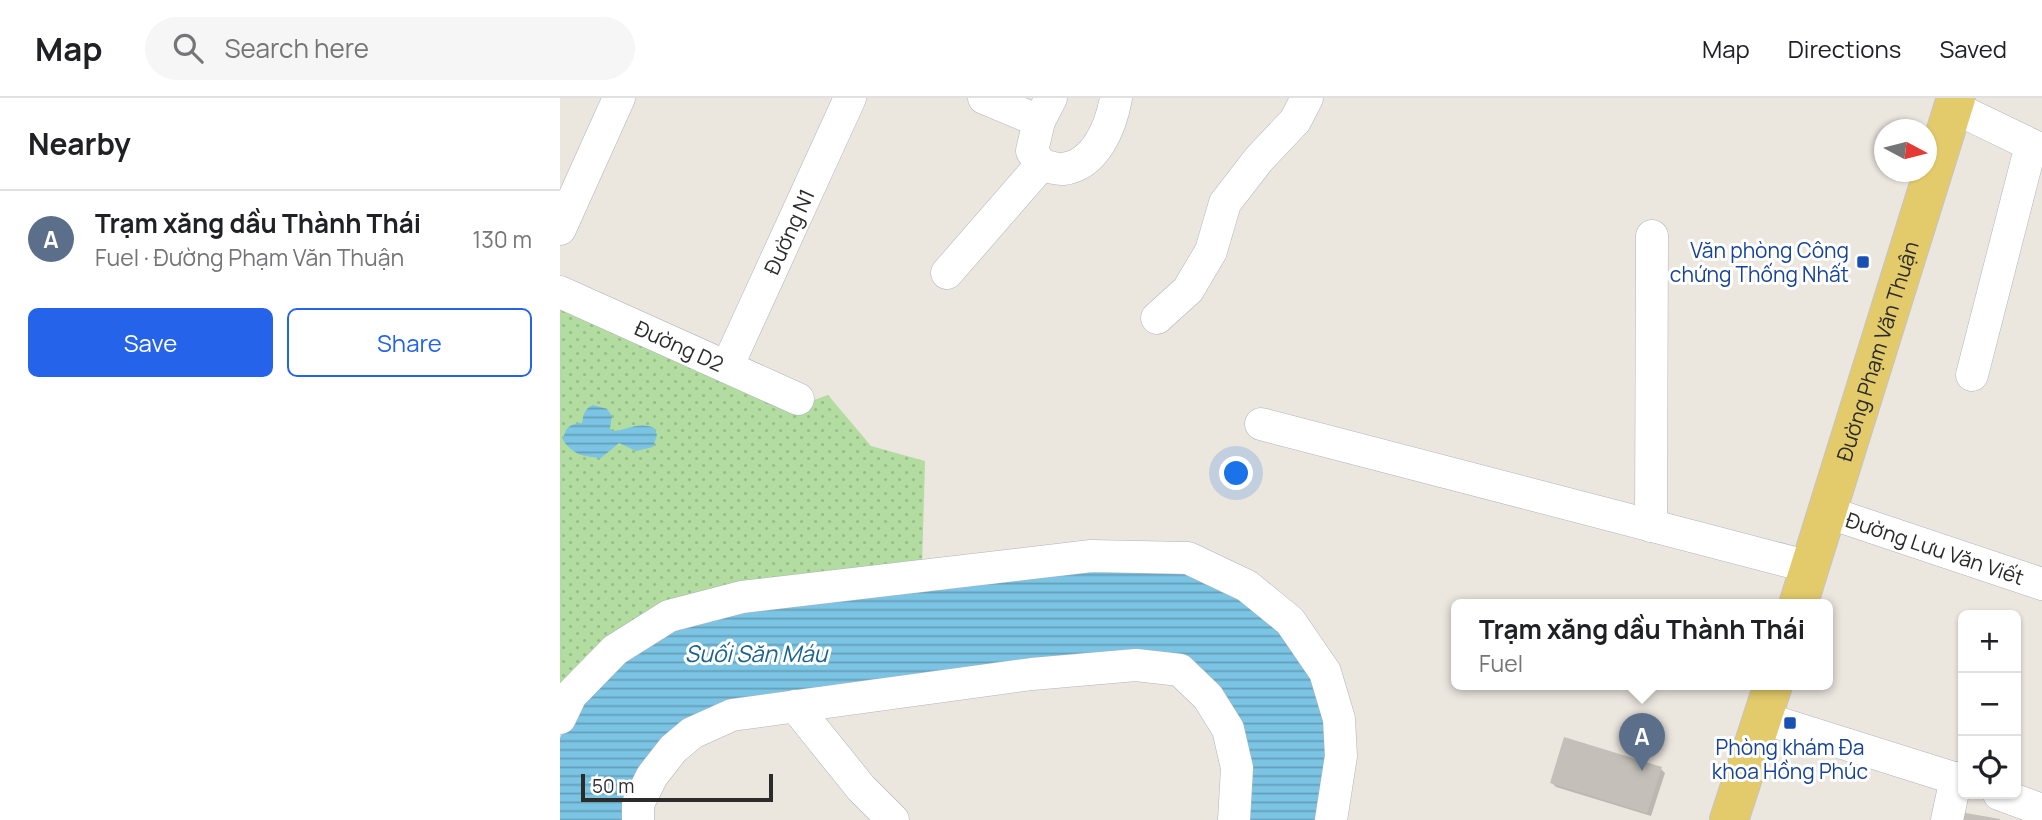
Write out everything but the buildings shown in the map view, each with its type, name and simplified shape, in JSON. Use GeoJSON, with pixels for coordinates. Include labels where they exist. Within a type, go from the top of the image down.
{"type":"FeatureCollection","features":[{"type":"Feature","properties":{"kind":"main road","name":"Đường Phạm Văn Thuận"},"geometry":{"type":"LineString","coordinates":[[1800,599],[1955,103]]}},
{"type":"Feature","properties":{"kind":"main road"},"geometry":{"type":"LineString","coordinates":[[1729,820],[1768,702]]}},
{"type":"Feature","properties":{"kind":"street"},"geometry":{"type":"LineString","coordinates":[[560,229],[619,98]]}},
{"type":"Feature","properties":{"kind":"street","name":"Đường N1"},"geometry":{"type":"LineString","coordinates":[[727,367],[850,98]]}},
{"type":"Feature","properties":{"kind":"street"},"geometry":{"type":"LineString","coordinates":[[984,98],[1045,110],[1032,151],[1041,164],[1062,169],[1085,160],[1103,138],[1116,98]]}},
{"type":"Feature","properties":{"kind":"street"},"geometry":{"type":"LineString","coordinates":[[1157,318],[1188,290],[1211,251],[1225,203],[1259,159],[1296,121],[1307,98]]}},
{"type":"Feature","properties":{"kind":"street"},"geometry":{"type":"LineString","coordinates":[[1955,103],[2037,148],[1972,375]]}},
{"type":"Feature","properties":{"kind":"street"},"geometry":{"type":"LineString","coordinates":[[947,273],[1041,164]]}},
{"type":"Feature","properties":{"kind":"street"},"geometry":{"type":"LineString","coordinates":[[1651,526],[1652,236]]}},
{"type":"Feature","properties":{"kind":"street","name":"Đường D2"},"geometry":{"type":"LineString","coordinates":[[560,292],[798,399]]}},
{"type":"Feature","properties":{"kind":"street"},"geometry":{"type":"LineString","coordinates":[[1261,425],[1810,567]]}},
{"type":"Feature","properties":{"kind":"street","name":"Đường Lưu Văn Viết"},"geometry":{"type":"LineString","coordinates":[[1827,512],[2042,584]]}},
{"type":"Feature","properties":{"kind":"street"},"geometry":{"type":"LineString","coordinates":[[560,718],[571,695],[615,650],[669,617],[742,597],[1091,556],[1188,558],[1247,586],[1290,621],[1325,672],[1339,719],[1341,756],[1331,820]]}},
{"type":"Feature","properties":{"kind":"street"},"geometry":{"type":"LineString","coordinates":[[638,820],[638,804],[652,776],[673,749],[692,733],[732,715],[1045,673],[1136,665],[1180,670],[1209,697],[1228,729],[1237,768],[1234,820]]}},
{"type":"Feature","properties":{"kind":"street"},"geometry":{"type":"LineString","coordinates":[[1768,702],[1958,778]]}},
{"type":"Feature","properties":{"kind":"street"},"geometry":{"type":"LineString","coordinates":[[795,706],[861,788],[893,820]]}},
{"type":"Feature","properties":{"kind":"street"},"geometry":{"type":"LineString","coordinates":[[1947,820],[1958,785]]}},
{"type":"Feature","properties":{"kind":"street"},"geometry":{"type":"LineString","coordinates":[[2012,799],[2042,810]]}},
{"type":"Feature","properties":{"kind":"green space"},"geometry":{"type":"Polygon","coordinates":[[[560,299],[800,405],[828,395],[871,446],[925,461],[922,567],[560,699],[560,299]]]}},
{"type":"Feature","properties":{"kind":"water"},"geometry":{"type":"Polygon","coordinates":[[[593,405],[607,409],[612,416],[611,431],[638,426],[654,428],[657,435],[653,447],[636,451],[619,443],[601,458],[575,452],[563,440],[565,432],[571,426],[582,423],[586,410],[593,405]]]}},
{"type":"Feature","properties":{"kind":"water","name":"Suối Săn Máu"},"geometry":{"type":"Polygon","coordinates":[[[1091,565],[1186,567],[1283,626],[1317,676],[1330,722],[1322,820],[1243,820],[1247,766],[1185,662],[729,707],[629,820],[560,820],[560,738],[578,701],[620,657],[672,625],[743,606],[1091,565]]]}},
{"type":"Feature","properties":{"kind":"place","name":"Văn phòng Công chứng Thống Nhất"},"geometry":{"type":"Point","coordinates":[1863,262]}},
{"type":"Feature","properties":{"kind":"place","name":"Phòng khám Đa khoa Hồng Phúc"},"geometry":{"type":"Point","coordinates":[1790,723]}},
{"type":"Feature","properties":{"kind":"place","name":"Trạm xăng dầu Thành Thái"},"geometry":{"type":"Point","coordinates":[1642,771]}}]}
